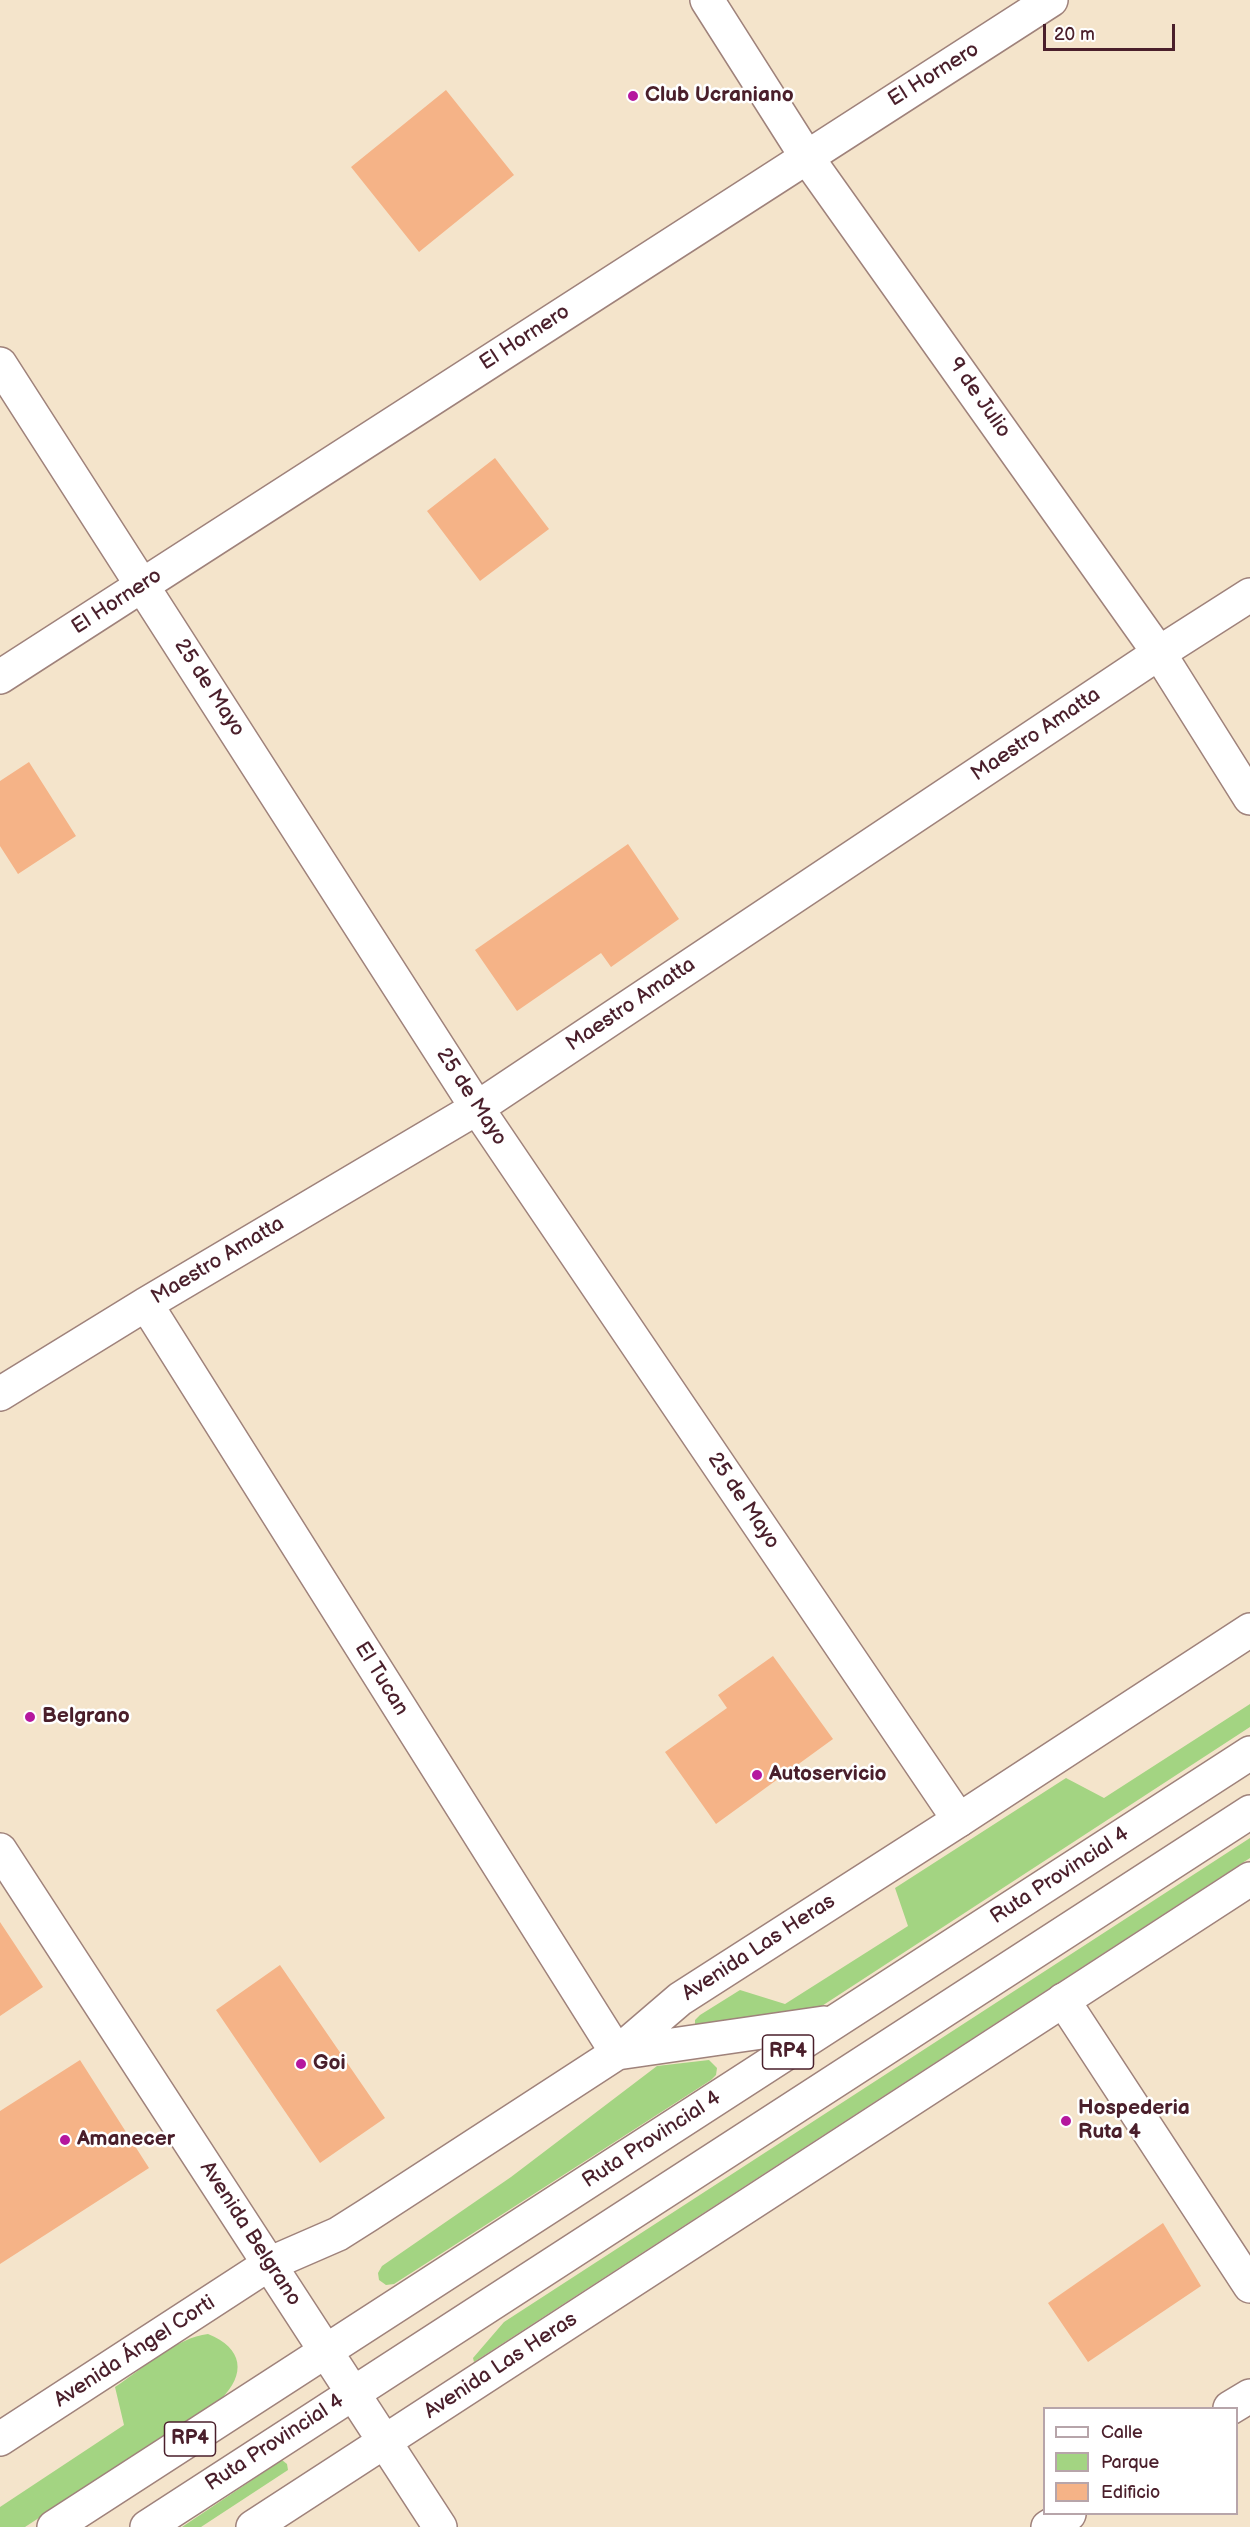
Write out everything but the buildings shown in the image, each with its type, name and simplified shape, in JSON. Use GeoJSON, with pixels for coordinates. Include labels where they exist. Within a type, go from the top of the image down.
{"type":"FeatureCollection","features":[{"type":"Feature","properties":{"kind":"street","name":"9 de Julio"},"geometry":{"type":"LineString","coordinates":[[706,0],[806,156],[1160,653],[1250,798]]}},
{"type":"Feature","properties":{"kind":"street","name":"El Hornero"},"geometry":{"type":"LineString","coordinates":[[0,676],[1051,0]]}},
{"type":"Feature","properties":{"kind":"street","name":"25 de Mayo"},"geometry":{"type":"LineString","coordinates":[[0,364],[477,1108],[959,1820]]}},
{"type":"Feature","properties":{"kind":"street","name":"Maestro Amatta"},"geometry":{"type":"LineString","coordinates":[[0,1394],[146,1304],[477,1108],[1250,595]]}},
{"type":"Feature","properties":{"kind":"street","name":"El Tucan"},"geometry":{"type":"LineString","coordinates":[[146,1304],[616,2054]]}},
{"type":"Feature","properties":{"kind":"street","name":"Avenida Las Heras"},"geometry":{"type":"LineString","coordinates":[[269,2264],[338,2234],[616,2054],[680,1999],[1250,1630]]}},
{"type":"Feature","properties":{"kind":"street","name":"Ruta Provincial 4"},"geometry":{"type":"LineString","coordinates":[[54,2527],[1250,1753]]}},
{"type":"Feature","properties":{"kind":"street","name":"Ruta Provincial 4"},"geometry":{"type":"LineString","coordinates":[[147,2527],[1250,1812]]}},
{"type":"Feature","properties":{"kind":"street","name":"Avenida Belgrano"},"geometry":{"type":"LineString","coordinates":[[0,1850],[440,2527]]}},
{"type":"Feature","properties":{"kind":"street","name":"Avenida Las Heras"},"geometry":{"type":"LineString","coordinates":[[385,2440],[1250,1879]]}},
{"type":"Feature","properties":{"kind":"street"},"geometry":{"type":"LineString","coordinates":[[1063,2000],[1250,2286]]}},
{"type":"Feature","properties":{"kind":"street"},"geometry":{"type":"LineString","coordinates":[[616,2054],[835,2021]]}},
{"type":"Feature","properties":{"kind":"street","name":"Avenida Ángel Corti"},"geometry":{"type":"LineString","coordinates":[[0,2439],[269,2264]]}},
{"type":"Feature","properties":{"kind":"street"},"geometry":{"type":"LineString","coordinates":[[1233,2407],[1250,2396]]}},
{"type":"Feature","properties":{"kind":"street"},"geometry":{"type":"LineString","coordinates":[[253,2527],[385,2440]]}},
{"type":"Feature","properties":{"kind":"street"},"geometry":{"type":"LineString","coordinates":[[1048,2527],[1067,2515]]}},
{"type":"Feature","properties":{"kind":"green space"},"geometry":{"type":"Polygon","coordinates":[[[1250,1704],[1250,1727],[808,2015],[695,2029],[695,2020],[700,2015],[740,1990],[785,2004],[908,1926],[895,1888],[1066,1778],[1104,1798],[1250,1704]]]}},
{"type":"Feature","properties":{"kind":"green space"},"geometry":{"type":"Polygon","coordinates":[[[1250,1838],[1250,1858],[474,2362],[473,2358],[504,2322],[1250,1838]]]}},
{"type":"Feature","properties":{"kind":"green space"},"geometry":{"type":"Polygon","coordinates":[[[709,2060],[717,2068],[716,2075],[711,2080],[394,2284],[386,2285],[379,2280],[378,2273],[382,2266],[511,2177],[657,2066],[709,2060]]]}},
{"type":"Feature","properties":{"kind":"green space"},"geometry":{"type":"Polygon","coordinates":[[[208,2334],[228,2347],[237,2362],[234,2381],[220,2400],[25,2527],[0,2527],[0,2507],[124,2425],[115,2387],[184,2341],[208,2334]]]}},
{"type":"Feature","properties":{"kind":"green space"},"geometry":{"type":"Polygon","coordinates":[[[282,2460],[287,2464],[288,2470],[201,2527],[182,2527],[282,2460]]]}},
{"type":"Feature","properties":{"kind":"place","name":"Club Ucraniano"},"geometry":{"type":"Point","coordinates":[633,96]}},
{"type":"Feature","properties":{"kind":"place","name":"Belgrano"},"geometry":{"type":"Point","coordinates":[30,1717]}},
{"type":"Feature","properties":{"kind":"place","name":"Autoservicio"},"geometry":{"type":"Point","coordinates":[757,1775]}},
{"type":"Feature","properties":{"kind":"place","name":"Goi"},"geometry":{"type":"Point","coordinates":[301,2064]}},
{"type":"Feature","properties":{"kind":"place","name":"Hospederia Ruta 4"},"geometry":{"type":"Point","coordinates":[1066,2121]}},
{"type":"Feature","properties":{"kind":"place","name":"Amanecer"},"geometry":{"type":"Point","coordinates":[65,2140]}}]}
